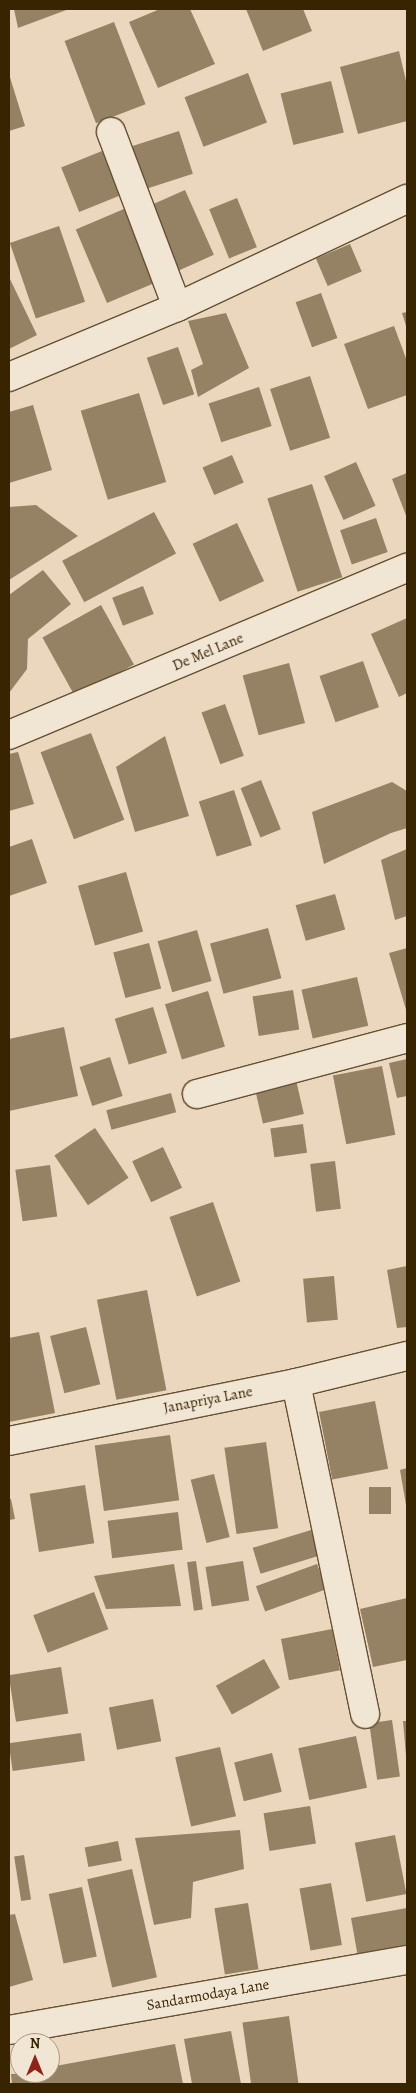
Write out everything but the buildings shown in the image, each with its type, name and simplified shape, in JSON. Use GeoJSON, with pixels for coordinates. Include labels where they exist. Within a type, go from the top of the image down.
{"type":"FeatureCollection","features":[{"type":"Feature","properties":{"kind":"street"},"geometry":{"type":"LineString","coordinates":[[111,132],[176,307]]}},
{"type":"Feature","properties":{"kind":"street"},"geometry":{"type":"LineString","coordinates":[[9,377],[176,307],[407,199]]}},
{"type":"Feature","properties":{"kind":"street","name":"De Mel Lane"},"geometry":{"type":"LineString","coordinates":[[9,735],[407,568]]}},
{"type":"Feature","properties":{"kind":"street"},"geometry":{"type":"LineString","coordinates":[[197,1094],[407,1038]]}},
{"type":"Feature","properties":{"kind":"street","name":"Janapriya Lane"},"geometry":{"type":"LineString","coordinates":[[9,1440],[296,1383],[407,1356]]}},
{"type":"Feature","properties":{"kind":"street"},"geometry":{"type":"LineString","coordinates":[[296,1383],[365,1714]]}},
{"type":"Feature","properties":{"kind":"street","name":"Sandarmodaya Lane"},"geometry":{"type":"LineString","coordinates":[[9,2030],[407,1960]]}}]}
